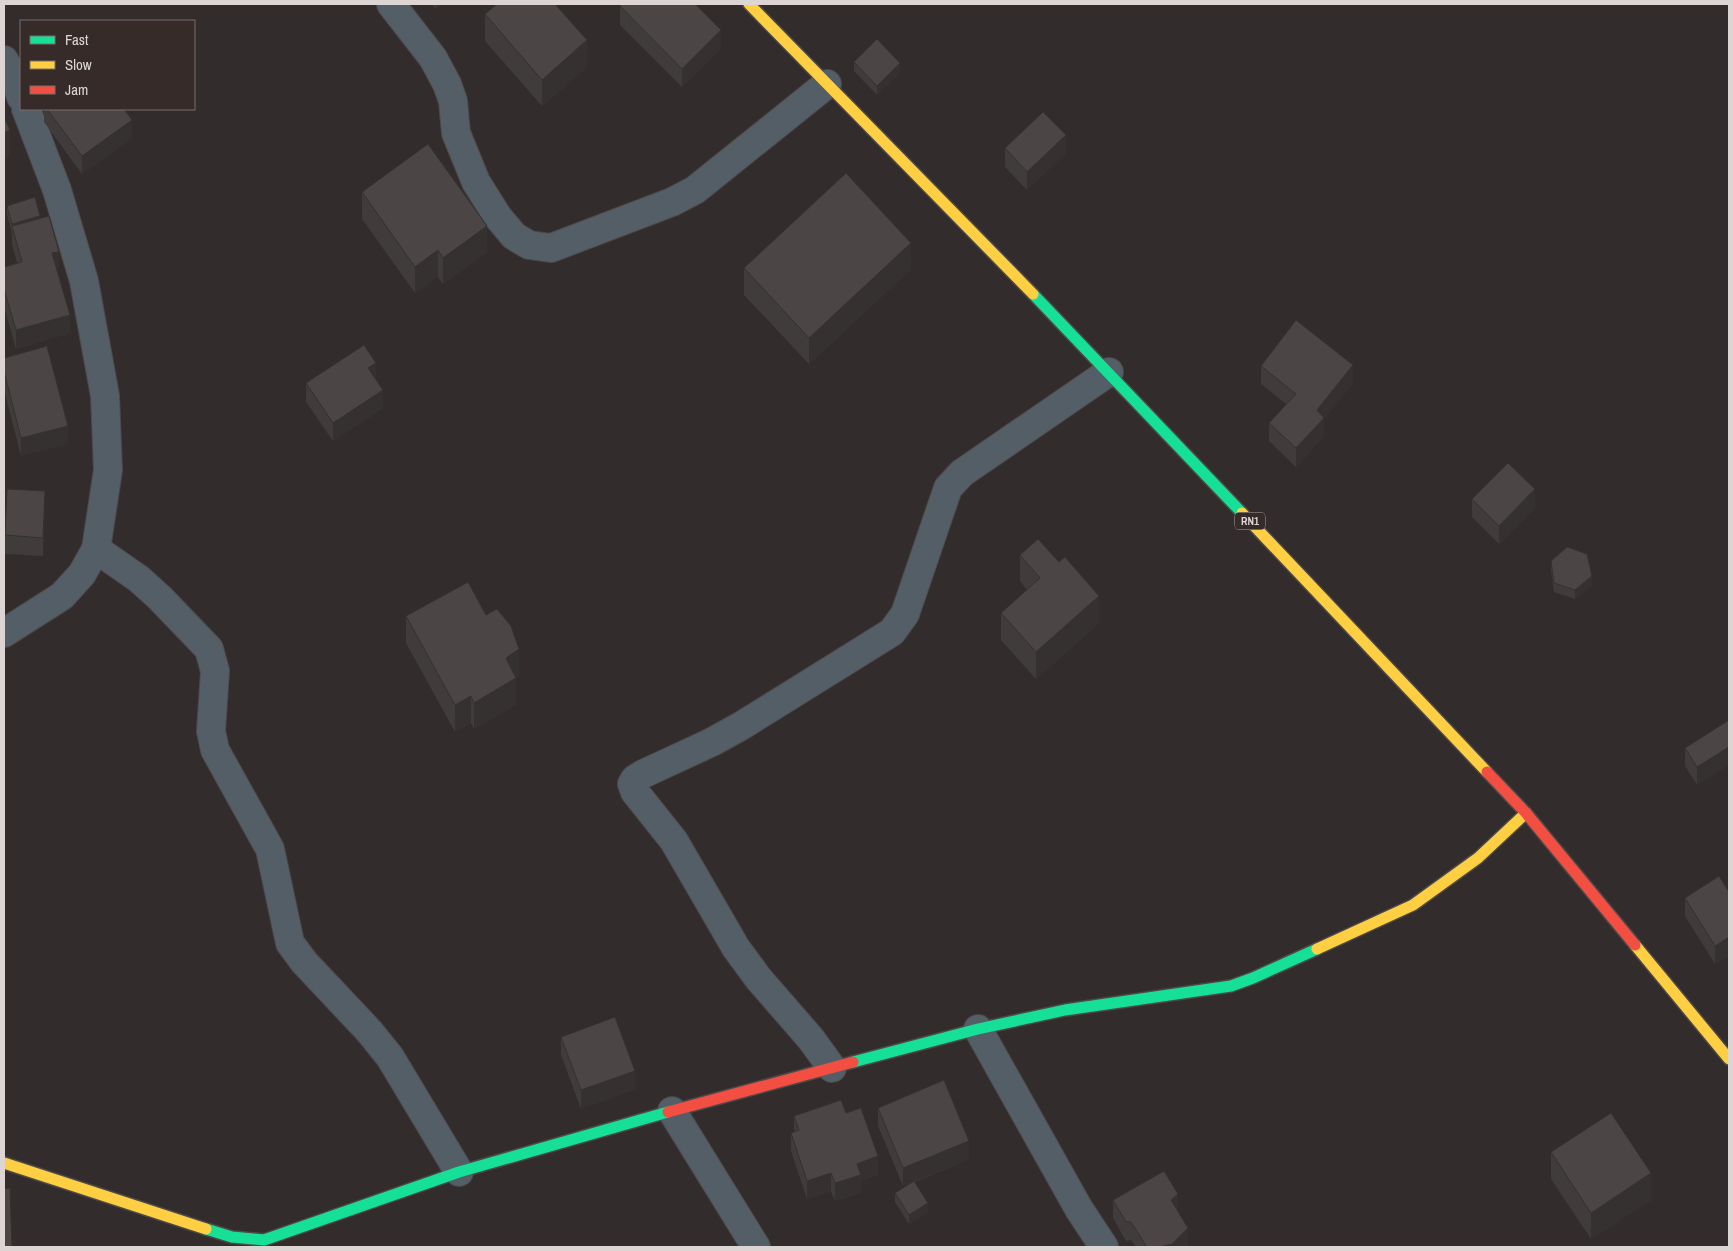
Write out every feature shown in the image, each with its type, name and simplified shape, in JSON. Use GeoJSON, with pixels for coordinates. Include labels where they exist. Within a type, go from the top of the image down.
{"type":"FeatureCollection","features":[{"type":"Feature","properties":{"kind":"main road","name":"RN1"},"geometry":{"type":"LineString","coordinates":[[749,4],[1109,372],[1526,813],[1729,1058]]}},
{"type":"Feature","properties":{"kind":"main road"},"geometry":{"type":"LineString","coordinates":[[4,1163],[232,1237],[263,1244],[460,1172],[672,1110],[978,1029],[1065,1010],[1231,986],[1253,978],[1413,905],[1478,858],[1526,813]]}},
{"type":"Feature","properties":{"kind":"street"},"geometry":{"type":"LineString","coordinates":[[391,4],[433,58],[447,84],[453,101],[456,133],[476,182],[498,217],[514,236],[529,245],[551,248],[672,202],[695,190],[827,84]]}},
{"type":"Feature","properties":{"kind":"street"},"geometry":{"type":"LineString","coordinates":[[4,60],[20,95]]}},
{"type":"Feature","properties":{"kind":"street"},"geometry":{"type":"LineString","coordinates":[[4,633],[62,596],[82,574],[96,549],[108,470],[105,396],[84,281],[57,190],[26,110]]}},
{"type":"Feature","properties":{"kind":"street"},"geometry":{"type":"LineString","coordinates":[[832,1068],[812,1039],[758,978],[736,948],[674,842],[635,792],[632,784],[634,779],[643,774],[712,742],[741,726],[892,632],[905,614],[948,488],[962,473],[1109,372]]}},
{"type":"Feature","properties":{"kind":"street"},"geometry":{"type":"LineString","coordinates":[[96,549],[139,578],[209,650],[215,671],[211,731],[215,750],[270,849],[290,943],[304,962],[369,1031],[390,1057],[460,1172]]}},
{"type":"Feature","properties":{"kind":"street"},"geometry":{"type":"LineString","coordinates":[[978,1029],[1079,1209],[1104,1247]]}},
{"type":"Feature","properties":{"kind":"street"},"geometry":{"type":"LineString","coordinates":[[672,1110],[756,1247]]}},
{"type":"Feature","properties":{"kind":"building"},"geometry":{"type":"Polygon","coordinates":[[[497,4],[555,4],[587,40],[542,80],[485,14],[497,4]]]}},
{"type":"Feature","properties":{"kind":"building"},"geometry":{"type":"Polygon","coordinates":[[[622,4],[695,4],[721,30],[682,69],[620,6],[622,4]]]}},
{"type":"Feature","properties":{"kind":"building"},"geometry":{"type":"Polygon","coordinates":[[[877,39],[900,63],[877,86],[854,62],[877,39]]]}},
{"type":"Feature","properties":{"kind":"building"},"geometry":{"type":"Polygon","coordinates":[[[48,110],[125,110],[132,120],[82,156],[48,110]]]}},
{"type":"Feature","properties":{"kind":"building"},"geometry":{"type":"Polygon","coordinates":[[[1043,112],[1066,135],[1027,172],[1005,148],[1043,112]]]}},
{"type":"Feature","properties":{"kind":"building"},"geometry":{"type":"Polygon","coordinates":[[[4,117],[10,130],[4,133],[4,117]]]}},
{"type":"Feature","properties":{"kind":"building"},"geometry":{"type":"Polygon","coordinates":[[[428,144],[487,226],[443,258],[438,250],[415,267],[362,192],[428,144]]]}},
{"type":"Feature","properties":{"kind":"building"},"geometry":{"type":"Polygon","coordinates":[[[846,173],[911,243],[809,338],[744,268],[846,173]]]}},
{"type":"Feature","properties":{"kind":"building"},"geometry":{"type":"Polygon","coordinates":[[[35,197],[40,216],[12,224],[7,206],[35,197]]]}},
{"type":"Feature","properties":{"kind":"building"},"geometry":{"type":"Polygon","coordinates":[[[49,216],[59,252],[52,253],[70,315],[16,330],[4,289],[4,267],[22,262],[12,226],[49,216]]]}},
{"type":"Feature","properties":{"kind":"building"},"geometry":{"type":"Polygon","coordinates":[[[1296,320],[1353,365],[1317,410],[1324,418],[1296,448],[1269,423],[1296,394],[1261,366],[1296,320]]]}},
{"type":"Feature","properties":{"kind":"building"},"geometry":{"type":"Polygon","coordinates":[[[364,345],[376,363],[368,368],[383,390],[333,423],[306,383],[364,345]]]}},
{"type":"Feature","properties":{"kind":"building"},"geometry":{"type":"Polygon","coordinates":[[[47,346],[68,426],[21,438],[4,371],[4,358],[47,346]]]}},
{"type":"Feature","properties":{"kind":"building"},"geometry":{"type":"Polygon","coordinates":[[[1508,463],[1535,489],[1499,526],[1472,499],[1508,463]]]}},
{"type":"Feature","properties":{"kind":"building"},"geometry":{"type":"Polygon","coordinates":[[[7,489],[45,491],[43,538],[5,535],[7,489]]]}},
{"type":"Feature","properties":{"kind":"building"},"geometry":{"type":"Polygon","coordinates":[[[1038,539],[1059,562],[1065,557],[1099,596],[1036,652],[1001,613],[1040,578],[1020,555],[1038,539]]]}},
{"type":"Feature","properties":{"kind":"building"},"geometry":{"type":"Polygon","coordinates":[[[1567,547],[1587,554],[1592,576],[1575,590],[1554,583],[1551,561],[1567,547]]]}},
{"type":"Feature","properties":{"kind":"building"},"geometry":{"type":"Polygon","coordinates":[[[468,582],[486,615],[497,609],[511,626],[519,649],[506,658],[516,678],[474,703],[471,696],[455,705],[406,616],[468,582]]]}},
{"type":"Feature","properties":{"kind":"building"},"geometry":{"type":"Polygon","coordinates":[[[1729,720],[1729,747],[1697,767],[1685,748],[1729,720]]]}},
{"type":"Feature","properties":{"kind":"building"},"geometry":{"type":"Polygon","coordinates":[[[1719,876],[1729,892],[1729,937],[1715,946],[1685,898],[1719,876]]]}},
{"type":"Feature","properties":{"kind":"building"},"geometry":{"type":"Polygon","coordinates":[[[615,1017],[635,1071],[581,1090],[561,1037],[615,1017]]]}},
{"type":"Feature","properties":{"kind":"building"},"geometry":{"type":"Polygon","coordinates":[[[944,1080],[969,1141],[903,1168],[878,1108],[944,1080]]]}},
{"type":"Feature","properties":{"kind":"building"},"geometry":{"type":"Polygon","coordinates":[[[841,1100],[846,1113],[861,1108],[878,1156],[857,1164],[861,1175],[835,1183],[831,1173],[807,1181],[791,1133],[799,1130],[794,1116],[841,1100]]]}},
{"type":"Feature","properties":{"kind":"building"},"geometry":{"type":"Polygon","coordinates":[[[1611,1113],[1651,1173],[1591,1213],[1551,1152],[1611,1113]]]}},
{"type":"Feature","properties":{"kind":"building"},"geometry":{"type":"Polygon","coordinates":[[[1164,1171],[1178,1194],[1171,1200],[1188,1228],[1172,1244],[1147,1247],[1131,1222],[1126,1222],[1113,1200],[1164,1171]]]}},
{"type":"Feature","properties":{"kind":"building"},"geometry":{"type":"Polygon","coordinates":[[[914,1181],[928,1203],[909,1215],[895,1193],[914,1181]]]}},
{"type":"Feature","properties":{"kind":"building"},"geometry":{"type":"Polygon","coordinates":[[[10,1188],[12,1247],[4,1247],[4,1189],[10,1188]]]}},
{"type":"Feature","properties":{"kind":"traffic: fast"},"geometry":{"type":"LineString","coordinates":[[1033,294],[1242,513]]}},
{"type":"Feature","properties":{"kind":"traffic: fast"},"geometry":{"type":"LineString","coordinates":[[853,1062],[978,1029],[1065,1010],[1231,986],[1317,949]]}},
{"type":"Feature","properties":{"kind":"traffic: fast"},"geometry":{"type":"LineString","coordinates":[[206,1229],[232,1237],[264,1240],[459,1172],[668,1112]]}},
{"type":"Feature","properties":{"kind":"traffic: slow"},"geometry":{"type":"LineString","coordinates":[[749,4],[1033,294]]}},
{"type":"Feature","properties":{"kind":"traffic: slow"},"geometry":{"type":"LineString","coordinates":[[1242,513],[1487,772]]}},
{"type":"Feature","properties":{"kind":"traffic: slow"},"geometry":{"type":"LineString","coordinates":[[1317,949],[1413,905],[1478,858],[1526,813]]}},
{"type":"Feature","properties":{"kind":"traffic: slow"},"geometry":{"type":"LineString","coordinates":[[1635,945],[1729,1059]]}},
{"type":"Feature","properties":{"kind":"traffic: slow"},"geometry":{"type":"LineString","coordinates":[[4,1163],[206,1229]]}},
{"type":"Feature","properties":{"kind":"traffic: jam"},"geometry":{"type":"LineString","coordinates":[[1487,772],[1526,813],[1635,945]]}},
{"type":"Feature","properties":{"kind":"traffic: jam"},"geometry":{"type":"LineString","coordinates":[[668,1112],[853,1062]]}}]}
